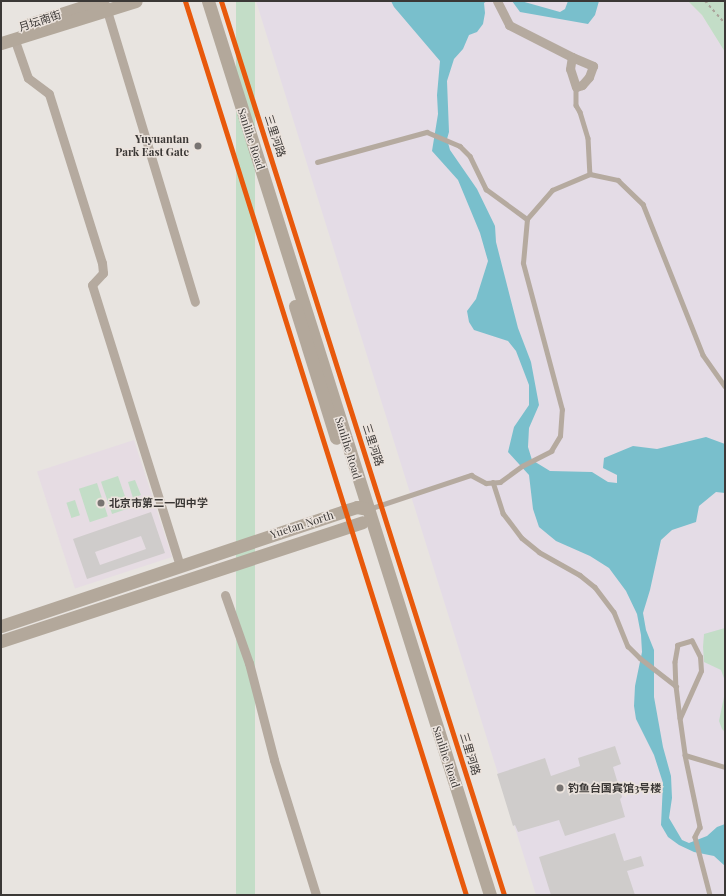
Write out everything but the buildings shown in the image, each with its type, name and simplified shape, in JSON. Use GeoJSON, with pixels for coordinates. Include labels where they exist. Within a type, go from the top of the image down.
{"type":"FeatureCollection","features":[{"type":"Feature","properties":{"kind":"main road"},"geometry":{"type":"LineString","coordinates":[[1,42],[104,4],[136,1]]}},
{"type":"Feature","properties":{"kind":"main road","name":"Sanlihe Road"},"geometry":{"type":"LineString","coordinates":[[200,1],[362,508],[490,895]]}},
{"type":"Feature","properties":{"kind":"main road","name":"Sanlihe Road"},"geometry":{"type":"LineString","coordinates":[[208,1],[362,508],[362,522],[481,895]]}},
{"type":"Feature","properties":{"kind":"main road","name":"月坛南街"},"geometry":{"type":"LineString","coordinates":[[1,33],[104,4]]}},
{"type":"Feature","properties":{"kind":"main road","name":"Yuetan North"},"geometry":{"type":"LineString","coordinates":[[1,626],[180,566],[362,508]]}},
{"type":"Feature","properties":{"kind":"main road","name":"Yuetan North"},"geometry":{"type":"LineString","coordinates":[[1,641],[362,522]]}},
{"type":"Feature","properties":{"kind":"street"},"geometry":{"type":"LineString","coordinates":[[497,1],[509,25],[593,66],[589,77],[582,85],[576,87],[570,69],[572,57]]}},
{"type":"Feature","properties":{"kind":"street"},"geometry":{"type":"LineString","coordinates":[[104,4],[195,302]]}},
{"type":"Feature","properties":{"kind":"street"},"geometry":{"type":"LineString","coordinates":[[14,38],[28,78],[49,94],[102,263],[104,273],[92,285],[180,566]]}},
{"type":"Feature","properties":{"kind":"street"},"geometry":{"type":"LineString","coordinates":[[225,595],[248,663],[274,760],[316,895]]}},
{"type":"Feature","properties":{"kind":"lane"},"geometry":{"type":"LineString","coordinates":[[576,87],[576,105],[580,112],[588,138],[590,174]]}},
{"type":"Feature","properties":{"kind":"lane"},"geometry":{"type":"LineString","coordinates":[[317,162],[426,132],[460,146],[470,156],[486,189],[527,219]]}},
{"type":"Feature","properties":{"kind":"lane"},"geometry":{"type":"LineString","coordinates":[[362,508],[471,475],[486,483],[500,482],[522,466],[551,451],[560,436],[562,410],[522,263],[527,219],[552,190],[590,174],[618,180],[643,204],[702,355],[725,386]]}},
{"type":"Feature","properties":{"kind":"lane"},"geometry":{"type":"LineString","coordinates":[[493,482],[504,513],[522,538],[539,552],[580,576],[595,587],[614,612],[628,646],[640,658],[676,686]]}},
{"type":"Feature","properties":{"kind":"lane"},"geometry":{"type":"LineString","coordinates":[[680,718],[701,671],[700,657],[692,641],[678,645],[675,662],[676,686],[680,718],[685,755],[700,827],[695,837],[710,895]]}},
{"type":"Feature","properties":{"kind":"lane"},"geometry":{"type":"LineString","coordinates":[[685,755],[725,767]]}},
{"type":"Feature","properties":{"kind":"path"},"geometry":{"type":"LineString","coordinates":[[705,1],[725,23]]}},
{"type":"Feature","properties":{"kind":"shaded area"},"geometry":{"type":"Polygon","coordinates":[[[256,1],[688,1],[702,15],[725,52],[725,895],[536,895],[256,1]]]}},
{"type":"Feature","properties":{"kind":"shaded area","name":"北京市第二一四中学"},"geometry":{"type":"Polygon","coordinates":[[[134,440],[172,557],[75,588],[37,472],[134,440]]]}},
{"type":"Feature","properties":{"kind":"green space"},"geometry":{"type":"Polygon","coordinates":[[[236,1],[255,1],[255,895],[236,895],[236,1]]]}},
{"type":"Feature","properties":{"kind":"green space"},"geometry":{"type":"Polygon","coordinates":[[[688,1],[725,1],[725,52],[702,15],[688,1]]]}},
{"type":"Feature","properties":{"kind":"green space"},"geometry":{"type":"Polygon","coordinates":[[[118,476],[129,508],[112,514],[101,482],[118,476]]]}},
{"type":"Feature","properties":{"kind":"green space"},"geometry":{"type":"Polygon","coordinates":[[[135,480],[141,495],[133,498],[128,482],[135,480]]]}},
{"type":"Feature","properties":{"kind":"green space"},"geometry":{"type":"Polygon","coordinates":[[[97,483],[108,516],[90,522],[79,489],[97,483]]]}},
{"type":"Feature","properties":{"kind":"green space"},"geometry":{"type":"Polygon","coordinates":[[[75,500],[80,515],[71,518],[66,503],[75,500]]]}},
{"type":"Feature","properties":{"kind":"green space"},"geometry":{"type":"Polygon","coordinates":[[[725,628],[725,681],[721,670],[704,662],[703,647],[704,634],[725,628]]]}},
{"type":"Feature","properties":{"kind":"green space"},"geometry":{"type":"Polygon","coordinates":[[[725,692],[725,732],[719,721],[725,692]]]}},
{"type":"Feature","properties":{"kind":"water"},"geometry":{"type":"Polygon","coordinates":[[[391,1],[487,1],[484,3],[485,13],[483,24],[477,32],[469,35],[463,49],[454,59],[447,81],[449,132],[447,139],[450,150],[477,189],[495,226],[496,242],[518,328],[531,362],[539,405],[529,428],[528,447],[532,460],[550,471],[592,472],[608,482],[617,483],[617,475],[603,468],[604,458],[633,446],[657,449],[706,437],[725,444],[725,493],[716,492],[699,506],[696,522],[672,530],[661,540],[650,590],[643,613],[646,630],[654,650],[654,697],[663,747],[671,776],[672,798],[669,818],[682,840],[689,843],[707,836],[717,827],[725,824],[725,866],[714,856],[694,852],[679,845],[668,837],[661,825],[663,783],[654,755],[636,719],[634,706],[635,686],[642,652],[641,635],[637,614],[626,591],[609,568],[590,556],[556,541],[539,527],[533,509],[529,475],[508,452],[514,427],[529,405],[529,385],[516,351],[508,341],[474,330],[469,322],[467,311],[476,299],[488,261],[480,233],[458,180],[432,151],[438,114],[437,95],[440,61],[394,7],[391,1]]]}},
{"type":"Feature","properties":{"kind":"water"},"geometry":{"type":"Polygon","coordinates":[[[512,1],[521,1],[560,12],[565,9],[568,1],[599,1],[595,15],[588,24],[520,12],[512,1]]]}},
{"type":"Feature","properties":{"kind":"cycle path"},"geometry":{"type":"LineString","coordinates":[[185,1],[466,895]]}},
{"type":"Feature","properties":{"kind":"cycle path","name":"三里河路"},"geometry":{"type":"LineString","coordinates":[[221,1],[504,895]]}},
{"type":"Feature","properties":{"kind":"place","name":"Yuyuantan Park East Gate"},"geometry":{"type":"Point","coordinates":[198,146]}},
{"type":"Feature","properties":{"kind":"place","name":"北京市第二一四中学"},"geometry":{"type":"Point","coordinates":[101,503]}},
{"type":"Feature","properties":{"kind":"place","name":"钓鱼台国宾馆3号楼"},"geometry":{"type":"Point","coordinates":[560,788]}}]}
